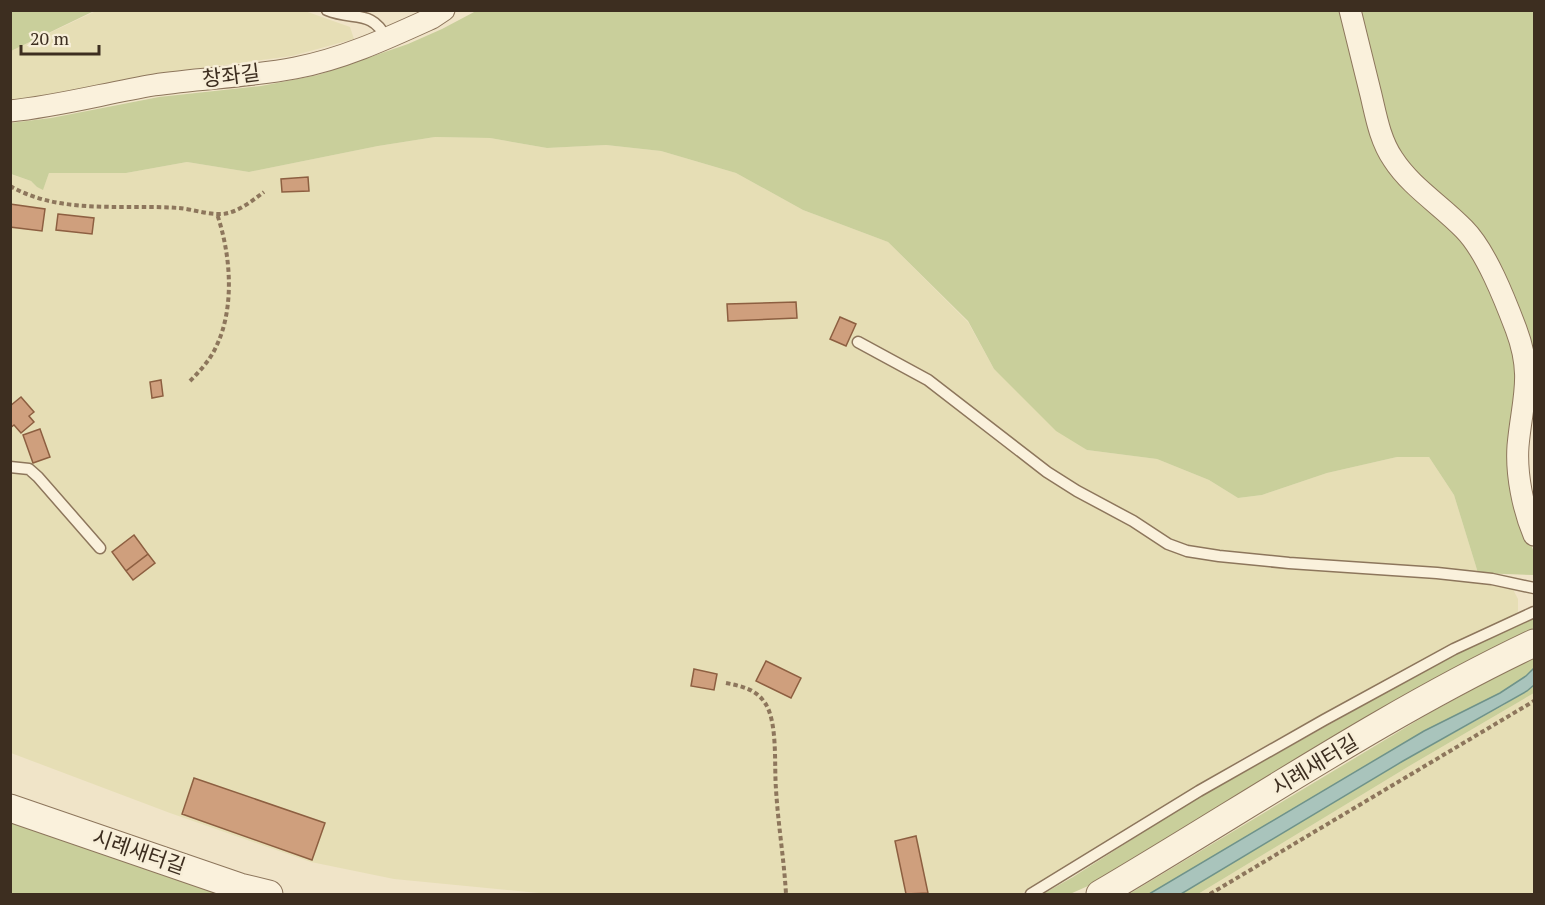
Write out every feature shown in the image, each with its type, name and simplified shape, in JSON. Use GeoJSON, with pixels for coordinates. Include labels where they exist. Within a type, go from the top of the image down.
{"type":"FeatureCollection","features":[{"type":"Feature","properties":{"kind":"street","name":"창좌길"},"geometry":{"type":"LineString","coordinates":[[10,111],[80,101],[114,92],[158,85],[295,68],[354,51],[444,10]]}},
{"type":"Feature","properties":{"kind":"street"},"geometry":{"type":"LineString","coordinates":[[1350,10],[1377,118],[1392,158],[1425,195],[1466,230],[1478,246],[1516,330],[1526,368],[1526,396],[1518,449],[1525,505],[1534,535]]}},
{"type":"Feature","properties":{"kind":"street","name":"시례새터길"},"geometry":{"type":"LineString","coordinates":[[1100,894],[1293,777],[1451,686],[1534,643]]}},
{"type":"Feature","properties":{"kind":"street","name":"시례새터길"},"geometry":{"type":"LineString","coordinates":[[10,808],[229,883],[269,894]]}},
{"type":"Feature","properties":{"kind":"lane"},"geometry":{"type":"LineString","coordinates":[[327,10],[344,16],[372,20],[380,27],[386,38]]}},
{"type":"Feature","properties":{"kind":"lane"},"geometry":{"type":"LineString","coordinates":[[858,342],[928,380],[1047,472],[1133,521],[1168,544],[1187,551],[1289,563],[1437,573],[1492,579],[1534,588]]}},
{"type":"Feature","properties":{"kind":"lane"},"geometry":{"type":"LineString","coordinates":[[10,467],[29,470],[38,477],[100,548]]}},
{"type":"Feature","properties":{"kind":"lane"},"geometry":{"type":"LineString","coordinates":[[1031,894],[1199,791],[1324,720],[1454,649],[1534,612]]}},
{"type":"Feature","properties":{"kind":"path"},"geometry":{"type":"LineString","coordinates":[[10,186],[30,197],[61,203],[107,207],[176,208],[217,214],[228,214],[237,210],[264,192]]}},
{"type":"Feature","properties":{"kind":"path"},"geometry":{"type":"LineString","coordinates":[[190,381],[215,349],[227,315],[228,269],[224,239],[217,214]]}},
{"type":"Feature","properties":{"kind":"path"},"geometry":{"type":"LineString","coordinates":[[726,683],[745,687],[756,694],[766,704],[771,717],[775,740],[776,787],[786,894]]}},
{"type":"Feature","properties":{"kind":"path"},"geometry":{"type":"LineString","coordinates":[[1210,894],[1534,701]]}},
{"type":"Feature","properties":{"kind":"shaded area"},"geometry":{"type":"Polygon","coordinates":[[[96,11],[305,11],[350,27],[354,39],[292,56],[156,74],[47,96],[11,100],[11,51],[96,11]]]}},
{"type":"Feature","properties":{"kind":"shaded area"},"geometry":{"type":"Polygon","coordinates":[[[435,137],[490,138],[547,148],[606,145],[661,151],[736,173],[803,210],[888,242],[968,322],[994,369],[1087,450],[1157,459],[1209,480],[1238,498],[1262,495],[1327,473],[1397,457],[1429,457],[1454,495],[1478,573],[1506,576],[1518,599],[1518,611],[1516,615],[1400,672],[1243,758],[1021,894],[549,894],[394,879],[311,862],[170,813],[11,753],[10,174],[31,181],[43,189],[49,173],[126,173],[187,162],[249,172],[435,137]]]}},
{"type":"Feature","properties":{"kind":"shaded area"},"geometry":{"type":"Polygon","coordinates":[[[1534,693],[1534,894],[1198,894],[1411,765],[1534,693]]]}},
{"type":"Feature","properties":{"kind":"green space"},"geometry":{"type":"Polygon","coordinates":[[[11,10],[94,10],[94,11],[11,51],[11,10]]]}},
{"type":"Feature","properties":{"kind":"green space"},"geometry":{"type":"Polygon","coordinates":[[[476,11],[1343,11],[1370,116],[1459,233],[1481,269],[1512,348],[1516,368],[1524,529],[1534,552],[1534,575],[1478,573],[1454,495],[1429,457],[1397,457],[1327,473],[1262,495],[1238,498],[1209,480],[1157,459],[1087,450],[1056,431],[994,369],[968,321],[888,242],[803,210],[736,173],[661,151],[606,145],[547,148],[490,138],[435,137],[249,172],[187,162],[126,173],[49,173],[43,190],[31,181],[11,174],[10,123],[51,118],[159,97],[261,86],[318,75],[408,44],[476,11]]]}},
{"type":"Feature","properties":{"kind":"green space"},"geometry":{"type":"Polygon","coordinates":[[[1357,11],[1534,11],[1534,369],[1517,310],[1396,152],[1357,11]]]}},
{"type":"Feature","properties":{"kind":"green space"},"geometry":{"type":"Polygon","coordinates":[[[1534,617],[1534,628],[1404,696],[1088,886],[1070,894],[1043,894],[1189,803],[1414,677],[1534,617]]]}},
{"type":"Feature","properties":{"kind":"green space"},"geometry":{"type":"Polygon","coordinates":[[[1534,658],[1534,668],[1500,693],[1424,731],[1149,894],[1129,894],[1428,714],[1534,658]]]}},
{"type":"Feature","properties":{"kind":"green space"},"geometry":{"type":"Polygon","coordinates":[[[1534,685],[1534,693],[1198,894],[1181,894],[1403,761],[1504,705],[1534,685]]]}},
{"type":"Feature","properties":{"kind":"green space"},"geometry":{"type":"Polygon","coordinates":[[[10,822],[105,855],[227,894],[11,894],[10,822]]]}},
{"type":"Feature","properties":{"kind":"water"},"geometry":{"type":"Polygon","coordinates":[[[1534,668],[1534,685],[1527,691],[1403,761],[1181,894],[1149,894],[1424,731],[1500,693],[1534,668]]]}},
{"type":"Feature","properties":{"kind":"building"},"geometry":{"type":"Polygon","coordinates":[[[308,177],[309,191],[282,192],[281,179],[308,177]]]}},
{"type":"Feature","properties":{"kind":"building"},"geometry":{"type":"Polygon","coordinates":[[[10,204],[45,209],[42,231],[10,227],[10,204]]]}},
{"type":"Feature","properties":{"kind":"building"},"geometry":{"type":"Polygon","coordinates":[[[58,214],[94,218],[92,234],[56,230],[58,214]]]}},
{"type":"Feature","properties":{"kind":"building"},"geometry":{"type":"Polygon","coordinates":[[[796,302],[797,318],[728,321],[727,304],[796,302]]]}},
{"type":"Feature","properties":{"kind":"building"},"geometry":{"type":"Polygon","coordinates":[[[840,317],[856,324],[846,346],[830,339],[840,317]]]}},
{"type":"Feature","properties":{"kind":"building"},"geometry":{"type":"Polygon","coordinates":[[[161,380],[163,396],[152,398],[150,382],[161,380]]]}},
{"type":"Feature","properties":{"kind":"building"},"geometry":{"type":"Polygon","coordinates":[[[21,397],[34,412],[29,416],[34,422],[21,433],[14,425],[10,428],[10,406],[21,397]]]}},
{"type":"Feature","properties":{"kind":"building"},"geometry":{"type":"Polygon","coordinates":[[[40,429],[50,457],[33,463],[23,435],[40,429]]]}},
{"type":"Feature","properties":{"kind":"building"},"geometry":{"type":"Polygon","coordinates":[[[134,535],[148,554],[126,571],[112,552],[134,535]]]}},
{"type":"Feature","properties":{"kind":"building"},"geometry":{"type":"Polygon","coordinates":[[[148,554],[155,563],[133,580],[126,571],[148,554]]]}},
{"type":"Feature","properties":{"kind":"building"},"geometry":{"type":"Polygon","coordinates":[[[766,661],[801,678],[791,698],[756,681],[766,661]]]}},
{"type":"Feature","properties":{"kind":"building"},"geometry":{"type":"Polygon","coordinates":[[[694,669],[717,674],[714,690],[691,686],[694,669]]]}},
{"type":"Feature","properties":{"kind":"building"},"geometry":{"type":"Polygon","coordinates":[[[194,778],[325,823],[312,860],[182,814],[194,778]]]}},
{"type":"Feature","properties":{"kind":"building"},"geometry":{"type":"Polygon","coordinates":[[[916,836],[928,893],[906,894],[895,841],[916,836]]]}}]}
